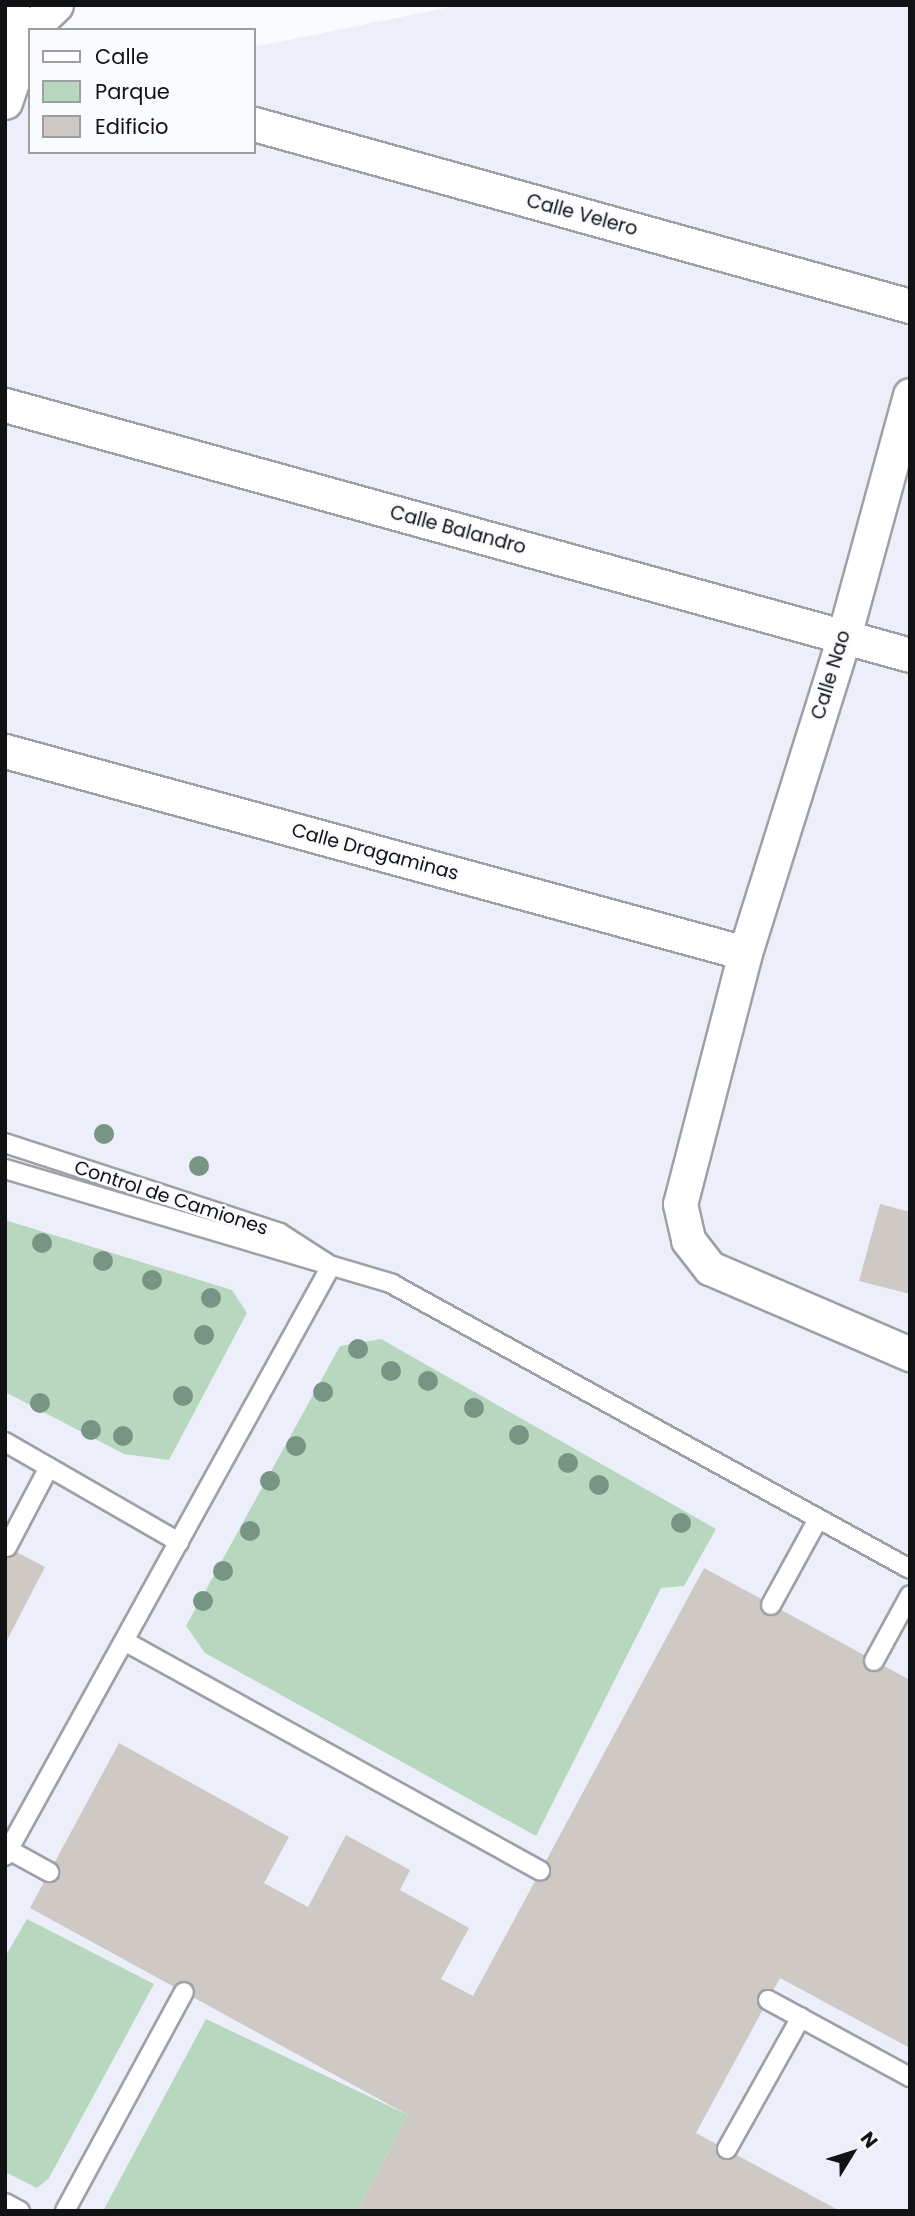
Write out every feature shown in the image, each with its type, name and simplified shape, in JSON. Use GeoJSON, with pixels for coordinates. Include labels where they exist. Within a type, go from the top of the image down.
{"type":"FeatureCollection","features":[{"type":"Feature","properties":{"kind":"street"},"geometry":{"type":"LineString","coordinates":[[5,102],[26,44],[11,5]]}},
{"type":"Feature","properties":{"kind":"street"},"geometry":{"type":"LineString","coordinates":[[38,28],[56,5]]}},
{"type":"Feature","properties":{"kind":"street","name":"Calle Velero"},"geometry":{"type":"LineString","coordinates":[[256,125],[910,306]]}},
{"type":"Feature","properties":{"kind":"street","name":"Calle Nao"},"geometry":{"type":"LineString","coordinates":[[910,395],[844,637],[745,953],[683,1186],[688,1240],[710,1268],[910,1354]]}},
{"type":"Feature","properties":{"kind":"street","name":"Calle Balandro"},"geometry":{"type":"LineString","coordinates":[[5,405],[910,655]]}},
{"type":"Feature","properties":{"kind":"street","name":"Calle Dragaminas"},"geometry":{"type":"LineString","coordinates":[[5,751],[745,953]]}},
{"type":"Feature","properties":{"kind":"lane","name":"Control de Camiones"},"geometry":{"type":"LineString","coordinates":[[5,1143],[280,1233],[331,1266]]}},
{"type":"Feature","properties":{"kind":"lane"},"geometry":{"type":"LineString","coordinates":[[5,1169],[392,1284],[910,1569]]}},
{"type":"Feature","properties":{"kind":"lane"},"geometry":{"type":"LineString","coordinates":[[49,1872],[7,1853],[126,1642],[331,1266]]}},
{"type":"Feature","properties":{"kind":"lane"},"geometry":{"type":"LineString","coordinates":[[5,1442],[179,1542]]}},
{"type":"Feature","properties":{"kind":"lane"},"geometry":{"type":"LineString","coordinates":[[7,1547],[49,1467]]}},
{"type":"Feature","properties":{"kind":"lane"},"geometry":{"type":"LineString","coordinates":[[771,1605],[818,1519]]}},
{"type":"Feature","properties":{"kind":"lane"},"geometry":{"type":"LineString","coordinates":[[874,1661],[910,1595]]}},
{"type":"Feature","properties":{"kind":"lane"},"geometry":{"type":"LineString","coordinates":[[126,1642],[540,1871]]}},
{"type":"Feature","properties":{"kind":"lane"},"geometry":{"type":"LineString","coordinates":[[65,2211],[184,1992]]}},
{"type":"Feature","properties":{"kind":"lane"},"geometry":{"type":"LineString","coordinates":[[768,2000],[909,2074]]}},
{"type":"Feature","properties":{"kind":"lane"},"geometry":{"type":"LineString","coordinates":[[727,2149],[801,2017]]}},
{"type":"Feature","properties":{"kind":"lane"},"geometry":{"type":"LineString","coordinates":[[5,2203],[20,2211]]}},
{"type":"Feature","properties":{"kind":"shaded area"},"geometry":{"type":"Polygon","coordinates":[[[460,5],[910,5],[910,2211],[5,2211],[5,37],[28,43],[28,154],[256,154],[256,47],[460,5]]]}},
{"type":"Feature","properties":{"kind":"green space"},"geometry":{"type":"Polygon","coordinates":[[[5,1220],[232,1290],[247,1313],[169,1460],[124,1454],[5,1392],[5,1220]]]}},
{"type":"Feature","properties":{"kind":"green space"},"geometry":{"type":"Polygon","coordinates":[[[381,1339],[716,1529],[684,1586],[661,1588],[536,1836],[205,1653],[186,1626],[340,1346],[381,1339]]]}},
{"type":"Feature","properties":{"kind":"green space"},"geometry":{"type":"Polygon","coordinates":[[[27,1919],[154,1984],[49,2178],[37,2188],[5,2172],[5,1957],[27,1919]]]}},
{"type":"Feature","properties":{"kind":"green space"},"geometry":{"type":"Polygon","coordinates":[[[206,2019],[408,2115],[357,2211],[103,2211],[206,2019]]]}},
{"type":"Feature","properties":{"kind":"building"},"geometry":{"type":"Polygon","coordinates":[[[880,1204],[910,1212],[910,1294],[859,1281],[880,1204]]]}},
{"type":"Feature","properties":{"kind":"building"},"geometry":{"type":"Polygon","coordinates":[[[5,1546],[45,1567],[5,1644],[5,1546]]]}},
{"type":"Feature","properties":{"kind":"building"},"geometry":{"type":"Polygon","coordinates":[[[704,1568],[910,1680],[910,2048],[780,1978],[696,2133],[840,2211],[357,2211],[408,2115],[30,1908],[119,1743],[289,1837],[264,1883],[308,1907],[346,1835],[410,1870],[400,1890],[469,1928],[441,1979],[473,1996],[704,1568]]]}}]}
